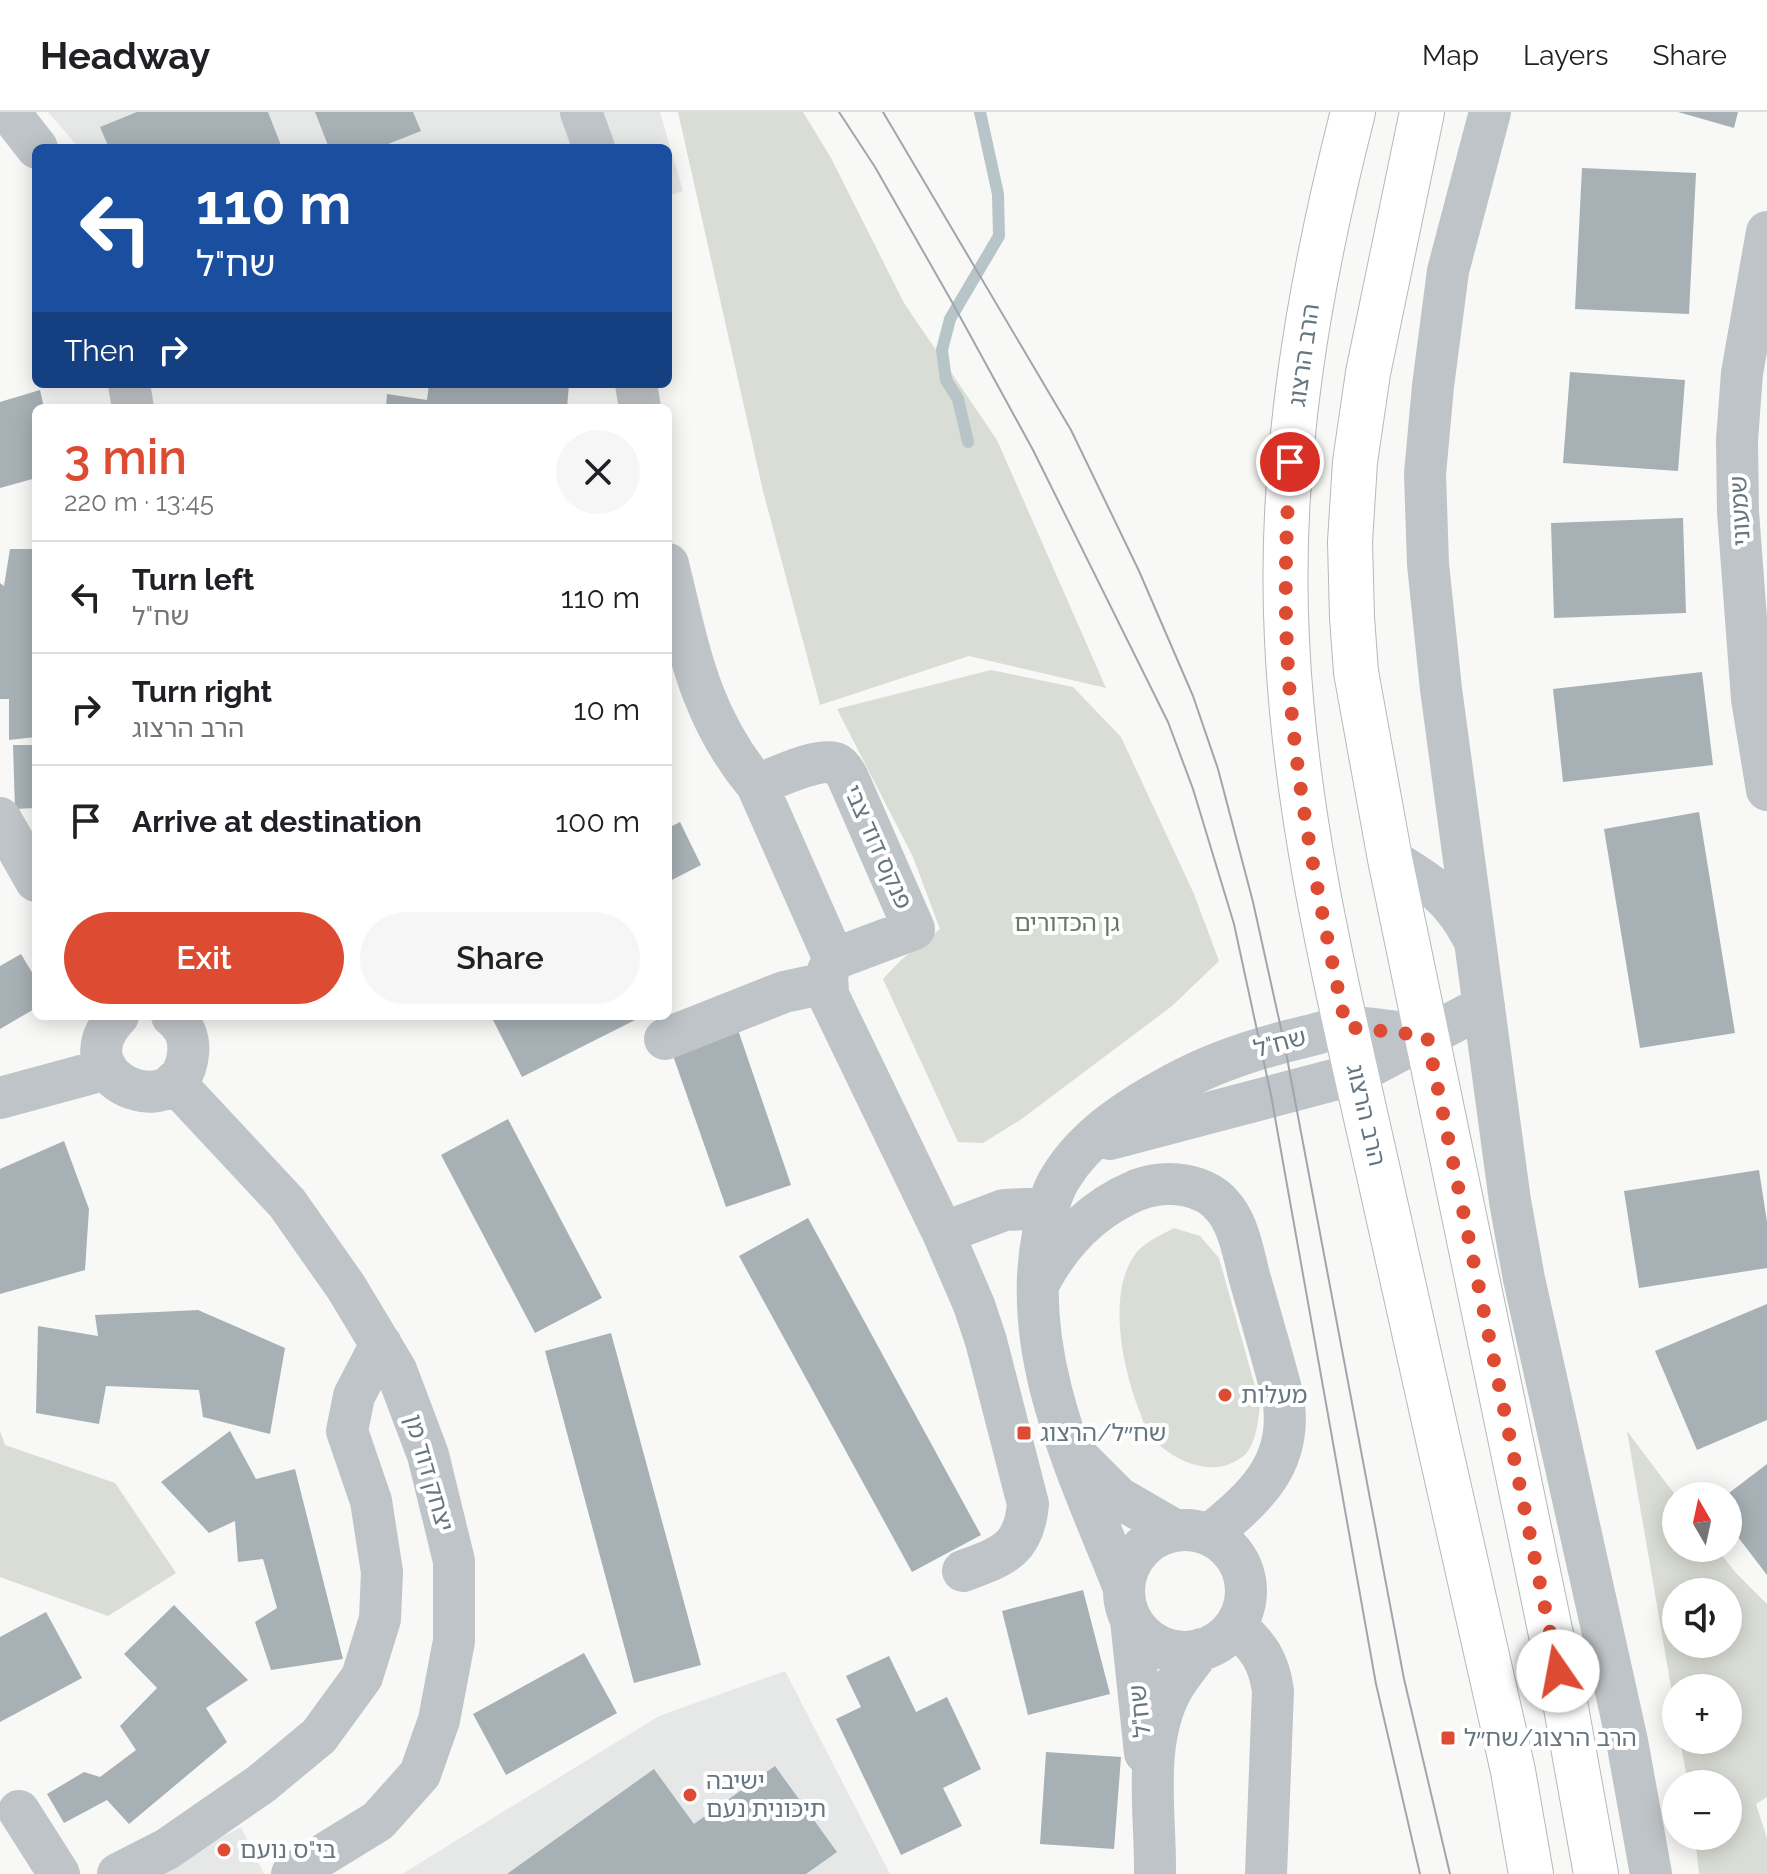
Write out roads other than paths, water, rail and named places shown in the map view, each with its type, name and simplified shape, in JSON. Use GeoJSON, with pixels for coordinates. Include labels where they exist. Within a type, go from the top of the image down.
{"type":"FeatureCollection","features":[{"type":"Feature","properties":{"kind":"main road","name":"הרב הרצוג"},"geometry":{"type":"LineString","coordinates":[[1353,112],[1314,285],[1292,440],[1286,566],[1290,700],[1303,807],[1346,1027],[1513,1771],[1531,1874]]}},
{"type":"Feature","properties":{"kind":"main road"},"geometry":{"type":"LineString","coordinates":[[1422,112],[1368,373],[1355,462],[1350,542],[1356,672],[1390,859],[1571,1730],[1596,1874]]}},
{"type":"Feature","properties":{"kind":"street"},"geometry":{"type":"LineString","coordinates":[[9,112],[34,144]]}},
{"type":"Feature","properties":{"kind":"street"},"geometry":{"type":"LineString","coordinates":[[581,112],[593,144]]}},
{"type":"Feature","properties":{"kind":"street"},"geometry":{"type":"LineString","coordinates":[[1490,112],[1448,271],[1425,474],[1428,564],[1441,689],[1500,1138],[1524,1279],[1627,1741],[1651,1874]]}},
{"type":"Feature","properties":{"kind":"street","name":"שמעוני"},"geometry":{"type":"LineString","coordinates":[[1767,232],[1742,373],[1737,440],[1738,512],[1752,699],[1767,790]]}},
{"type":"Feature","properties":{"kind":"street"},"geometry":{"type":"LineString","coordinates":[[672,580],[694,670],[716,726],[736,760],[757,785],[830,971],[828,995],[943,1233],[986,1341],[1028,1504],[1026,1526],[1021,1537],[1008,1550],[963,1571]]}},
{"type":"Feature","properties":{"kind":"street","name":"פנקס דוד צבי"},"geometry":{"type":"LineString","coordinates":[[757,785],[808,766],[835,763],[842,768],[914,929],[830,971]]}},
{"type":"Feature","properties":{"kind":"street"},"geometry":{"type":"LineString","coordinates":[[0,818],[32,874]]}},
{"type":"Feature","properties":{"kind":"street"},"geometry":{"type":"LineString","coordinates":[[1390,859],[1432,885],[1448,899],[1474,941]]}},
{"type":"Feature","properties":{"kind":"street"},"geometry":{"type":"LineString","coordinates":[[665,1039],[830,971]]}},
{"type":"Feature","properties":{"kind":"street"},"geometry":{"type":"LineString","coordinates":[[1427,1036],[1484,1006]]}},
{"type":"Feature","properties":{"kind":"street"},"geometry":{"type":"LineString","coordinates":[[114,1020],[103,1040],[102,1054],[107,1069],[116,1082],[144,1093],[158,1091],[174,1082],[184,1070],[189,1056],[185,1031],[175,1020]]}},
{"type":"Feature","properties":{"kind":"street","name":"שח\"ל"},"geometry":{"type":"LineString","coordinates":[[1153,1801],[1142,1737],[1128,1604],[1066,1440],[1045,1364],[1036,1289],[1048,1208],[1061,1176],[1086,1146],[1121,1116],[1204,1068],[1260,1048],[1346,1027],[1427,1036]]}},
{"type":"Feature","properties":{"kind":"street","name":"שח\"ל"},"geometry":{"type":"LineString","coordinates":[[1086,1146],[1147,1127],[1356,1074],[1427,1036]]}},
{"type":"Feature","properties":{"kind":"street"},"geometry":{"type":"LineString","coordinates":[[0,1098],[107,1069]]}},
{"type":"Feature","properties":{"kind":"street","name":"יצחק דוד מן"},"geometry":{"type":"LineString","coordinates":[[174,1082],[287,1203],[346,1287],[381,1344],[396,1370],[428,1455],[454,1561],[454,1641],[439,1720],[420,1774],[378,1821],[292,1874]]}},
{"type":"Feature","properties":{"kind":"street"},"geometry":{"type":"LineString","coordinates":[[1036,1289],[1057,1252],[1072,1234],[1091,1217],[1138,1190],[1168,1183],[1184,1185],[1202,1190],[1216,1198],[1226,1209],[1244,1257],[1283,1397],[1286,1421],[1278,1459],[1253,1497],[1193,1533],[1153,1539],[1134,1556],[1127,1571],[1128,1604],[1141,1633],[1161,1647],[1185,1652],[1216,1643],[1235,1626],[1245,1603],[1246,1587],[1235,1556],[1224,1544],[1193,1533]]}},
{"type":"Feature","properties":{"kind":"street"},"geometry":{"type":"LineString","coordinates":[[943,1233],[1004,1210],[1048,1208]]}},
{"type":"Feature","properties":{"kind":"street"},"geometry":{"type":"LineString","coordinates":[[118,1874],[167,1849],[261,1784],[319,1736],[362,1677],[380,1619],[382,1572],[371,1501],[347,1431],[354,1396],[381,1344]]}},
{"type":"Feature","properties":{"kind":"street","name":"שח\"ל"},"geometry":{"type":"LineString","coordinates":[[1066,1440],[1084,1465],[1119,1498],[1193,1533]]}},
{"type":"Feature","properties":{"kind":"street"},"geometry":{"type":"LineString","coordinates":[[1235,1626],[1260,1649],[1270,1669],[1273,1691],[1266,1874]]}},
{"type":"Feature","properties":{"kind":"street","name":"שח\"ל"},"geometry":{"type":"LineString","coordinates":[[1155,1874],[1154,1757],[1159,1725],[1170,1692],[1201,1649]]}},
{"type":"Feature","properties":{"kind":"street"},"geometry":{"type":"LineString","coordinates":[[19,1811],[59,1874]]}},
{"type":"Feature","properties":{"kind":"waterway"},"geometry":{"type":"LineString","coordinates":[[968,442],[958,399],[946,380],[942,350],[950,319],[999,236],[998,194],[980,112]]}},
{"type":"Feature","properties":{"kind":"tram line"},"geometry":{"type":"LineString","coordinates":[[839,112],[875,167],[1033,450],[1168,722],[1193,789],[1234,924],[1271,1095],[1376,1684],[1420,1874]]}},
{"type":"Feature","properties":{"kind":"tram line"},"geometry":{"type":"LineString","coordinates":[[883,112],[1071,430],[1139,571],[1193,696],[1218,769],[1253,902],[1284,1042],[1404,1679],[1450,1874]]}},
{"type":"Feature","properties":{"kind":"place","name":"מעלות"},"geometry":{"type":"Point","coordinates":[1225,1395]}},
{"type":"Feature","properties":{"kind":"place","name":"שח״ל/הרצוג"},"geometry":{"type":"Point","coordinates":[1024,1433]}},
{"type":"Feature","properties":{"kind":"place","name":"הרב הרצוג/שח״ל"},"geometry":{"type":"Point","coordinates":[1448,1738]}},
{"type":"Feature","properties":{"kind":"place","name":"ישיבה תיכונית נעם"},"geometry":{"type":"Point","coordinates":[690,1795]}},
{"type":"Feature","properties":{"kind":"place","name":"בי\"ס נועם"},"geometry":{"type":"Point","coordinates":[224,1850]}},
{"type":"Feature","properties":{"kind":"park label","name":"גן הכדורים"},"geometry":{"type":"Point","coordinates":[1067,923]}}]}
